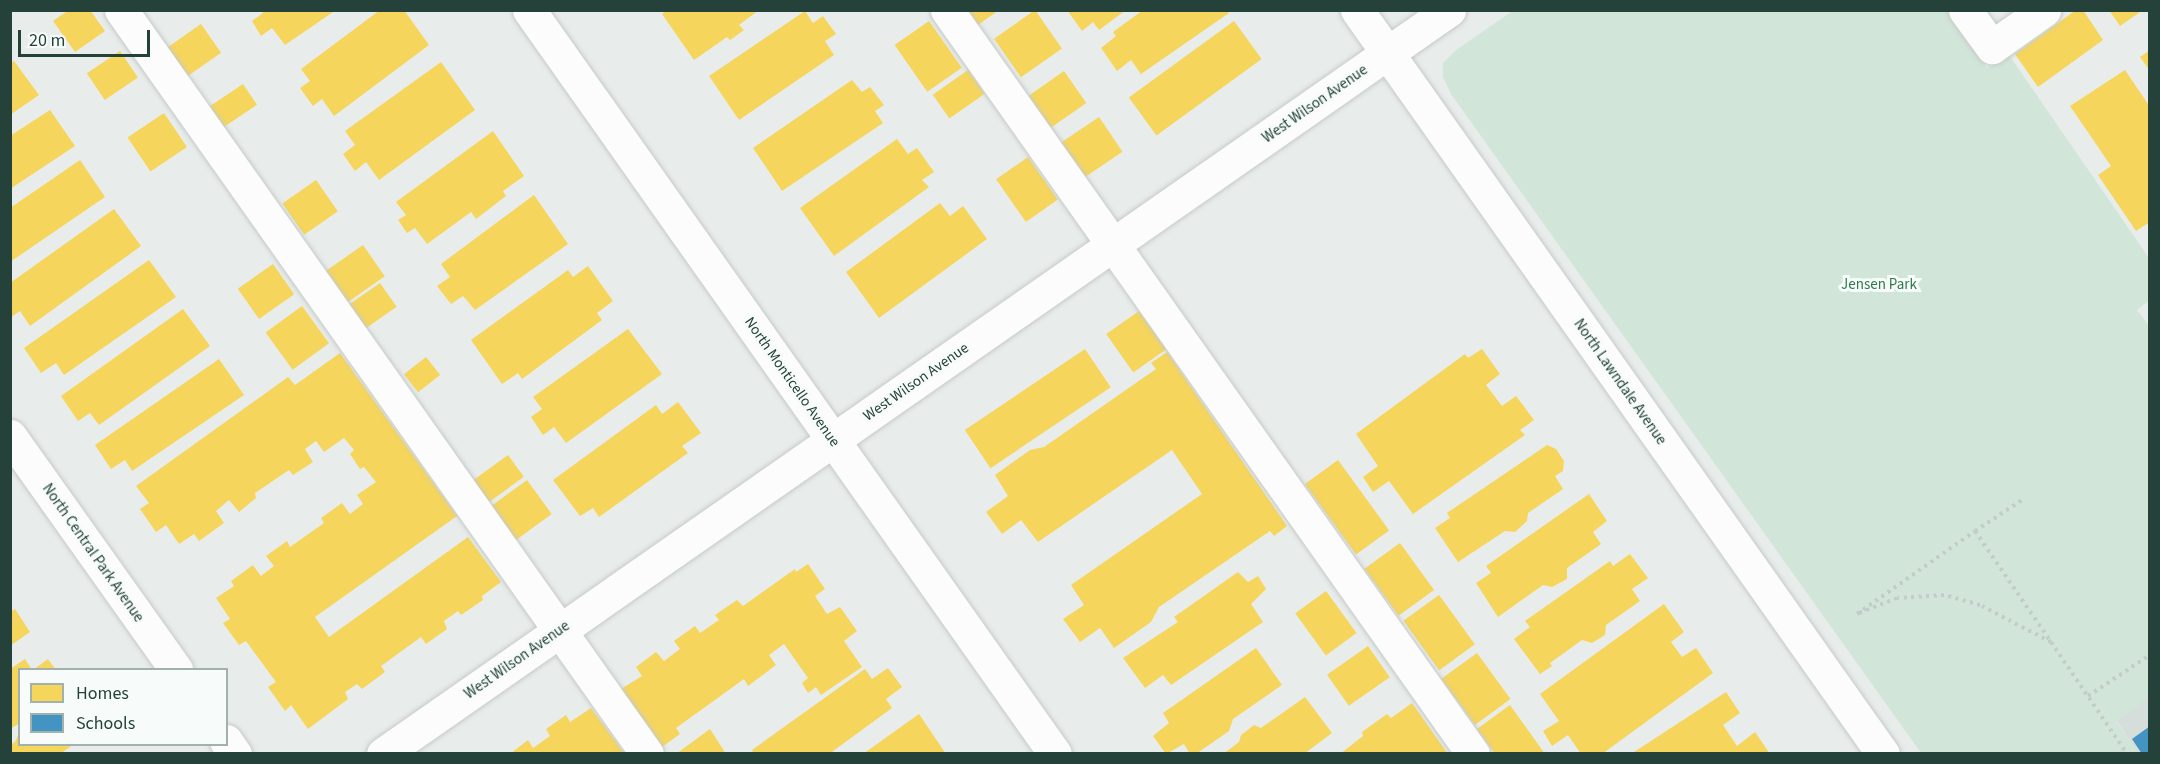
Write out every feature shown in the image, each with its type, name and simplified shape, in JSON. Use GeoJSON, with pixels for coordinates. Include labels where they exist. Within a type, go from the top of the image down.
{"type":"FeatureCollection","features":[{"type":"Feature","properties":{"kind":"street"},"geometry":{"type":"LineString","coordinates":[[121,10],[647,753]]}},
{"type":"Feature","properties":{"kind":"street","name":"North Monticello Avenue"},"geometry":{"type":"LineString","coordinates":[[530,10],[1055,753]]}},
{"type":"Feature","properties":{"kind":"street"},"geometry":{"type":"LineString","coordinates":[[947,10],[1473,753]]}},
{"type":"Feature","properties":{"kind":"street","name":"North Lawndale Avenue"},"geometry":{"type":"LineString","coordinates":[[1357,10],[1883,753]]}},
{"type":"Feature","properties":{"kind":"street","name":"West Wilson Avenue"},"geometry":{"type":"LineString","coordinates":[[383,753],[1449,10]]}},
{"type":"Feature","properties":{"kind":"street"},"geometry":{"type":"LineString","coordinates":[[1965,10],[1992,47],[2044,10]]}},
{"type":"Feature","properties":{"kind":"street","name":"North Central Park Avenue"},"geometry":{"type":"LineString","coordinates":[[10,436],[175,668]]}},
{"type":"Feature","properties":{"kind":"path"},"geometry":{"type":"LineString","coordinates":[[2025,498],[1857,614],[1897,598],[1944,595],[1980,605],[2051,642]]}},
{"type":"Feature","properties":{"kind":"path"},"geometry":{"type":"LineString","coordinates":[[1975,531],[2127,753]]}},
{"type":"Feature","properties":{"kind":"path"},"geometry":{"type":"LineString","coordinates":[[2088,696],[2150,655]]}},
{"type":"Feature","properties":{"kind":"shaded area"},"geometry":{"type":"Polygon","coordinates":[[[2149,697],[2149,753],[2138,753],[2116,720],[2149,697]]]}},
{"type":"Feature","properties":{"kind":"green space","name":"Jensen Park"},"geometry":{"type":"Polygon","coordinates":[[[1514,10],[1947,11],[1987,68],[2009,55],[2149,258],[2149,301],[2137,310],[2150,327],[2149,697],[2116,721],[2138,753],[1921,753],[1451,94],[1443,77],[1443,63],[1456,50],[1514,10]]]}},
{"type":"Feature","properties":{"kind":"building: Homes"},"geometry":{"type":"Polygon","coordinates":[[[69,10],[90,10],[105,31],[75,52],[53,21],[69,10]]]}},
{"type":"Feature","properties":{"kind":"building: Homes"},"geometry":{"type":"Polygon","coordinates":[[[262,10],[336,10],[285,45],[272,28],[261,36],[252,21],[263,13],[262,10]]]}},
{"type":"Feature","properties":{"kind":"building: Homes"},"geometry":{"type":"Polygon","coordinates":[[[380,10],[404,10],[429,45],[334,116],[322,99],[313,106],[300,88],[310,81],[301,69],[380,10]]]}},
{"type":"Feature","properties":{"kind":"building: Homes"},"geometry":{"type":"Polygon","coordinates":[[[668,10],[759,10],[739,25],[744,30],[730,40],[727,37],[694,60],[662,14],[668,10]]]}},
{"type":"Feature","properties":{"kind":"building: Homes"},"geometry":{"type":"Polygon","coordinates":[[[968,10],[999,10],[978,25],[968,10]]]}},
{"type":"Feature","properties":{"kind":"building: Homes"},"geometry":{"type":"Polygon","coordinates":[[[1035,10],[1062,49],[1021,77],[994,39],[1035,10]]]}},
{"type":"Feature","properties":{"kind":"building: Homes"},"geometry":{"type":"Polygon","coordinates":[[[1067,10],[1126,10],[1099,30],[1093,22],[1082,31],[1067,10]]]}},
{"type":"Feature","properties":{"kind":"building: Homes"},"geometry":{"type":"Polygon","coordinates":[[[1143,10],[1227,10],[1229,13],[1141,74],[1131,60],[1117,71],[1101,48],[1116,36],[1113,32],[1143,10]]]}},
{"type":"Feature","properties":{"kind":"building: Homes"},"geometry":{"type":"Polygon","coordinates":[[[2076,10],[2083,10],[2103,40],[2038,87],[2015,54],[2076,10]]]}},
{"type":"Feature","properties":{"kind":"building: Homes"},"geometry":{"type":"Polygon","coordinates":[[[2109,10],[2143,10],[2120,26],[2109,10]]]}},
{"type":"Feature","properties":{"kind":"building: Homes"},"geometry":{"type":"Polygon","coordinates":[[[805,11],[813,23],[823,16],[836,34],[825,41],[834,55],[739,120],[709,76],[805,11]]]}},
{"type":"Feature","properties":{"kind":"building: Homes"},"geometry":{"type":"Polygon","coordinates":[[[929,21],[962,68],[927,92],[895,45],[929,21]]]}},
{"type":"Feature","properties":{"kind":"building: Homes"},"geometry":{"type":"Polygon","coordinates":[[[1234,21],[1262,59],[1156,135],[1129,97],[1234,21]]]}},
{"type":"Feature","properties":{"kind":"building: Homes"},"geometry":{"type":"Polygon","coordinates":[[[201,24],[221,53],[184,78],[164,50],[201,24]]]}},
{"type":"Feature","properties":{"kind":"building: Homes"},"geometry":{"type":"Polygon","coordinates":[[[2150,50],[2150,71],[2140,57],[2150,50]]]}},
{"type":"Feature","properties":{"kind":"building: Homes"},"geometry":{"type":"Polygon","coordinates":[[[120,51],[138,78],[105,100],[87,73],[120,51]]]}},
{"type":"Feature","properties":{"kind":"building: Homes"},"geometry":{"type":"Polygon","coordinates":[[[14,61],[39,95],[10,115],[10,63],[14,61]]]}},
{"type":"Feature","properties":{"kind":"building: Homes"},"geometry":{"type":"Polygon","coordinates":[[[441,62],[475,110],[379,180],[366,162],[355,171],[343,154],[355,145],[345,131],[441,62]]]}},
{"type":"Feature","properties":{"kind":"building: Homes"},"geometry":{"type":"Polygon","coordinates":[[[968,70],[985,94],[949,118],[933,95],[968,70]]]}},
{"type":"Feature","properties":{"kind":"building: Homes"},"geometry":{"type":"Polygon","coordinates":[[[2125,70],[2150,107],[2150,222],[2136,231],[2098,175],[2111,166],[2070,106],[2125,70]]]}},
{"type":"Feature","properties":{"kind":"building: Homes"},"geometry":{"type":"Polygon","coordinates":[[[1064,71],[1086,103],[1051,128],[1029,96],[1064,71]]]}},
{"type":"Feature","properties":{"kind":"building: Homes"},"geometry":{"type":"Polygon","coordinates":[[[852,80],[862,92],[870,87],[884,105],[875,111],[883,123],[782,191],[753,148],[852,80]]]}},
{"type":"Feature","properties":{"kind":"building: Homes"},"geometry":{"type":"Polygon","coordinates":[[[243,84],[257,105],[224,127],[210,106],[243,84]]]}},
{"type":"Feature","properties":{"kind":"building: Homes"},"geometry":{"type":"Polygon","coordinates":[[[50,110],[75,146],[10,189],[10,136],[50,110]]]}},
{"type":"Feature","properties":{"kind":"building: Homes"},"geometry":{"type":"Polygon","coordinates":[[[164,113],[187,147],[150,172],[128,138],[164,113]]]}},
{"type":"Feature","properties":{"kind":"building: Homes"},"geometry":{"type":"Polygon","coordinates":[[[1099,117],[1122,152],[1084,178],[1060,143],[1099,117]]]}},
{"type":"Feature","properties":{"kind":"building: Homes"},"geometry":{"type":"Polygon","coordinates":[[[493,131],[524,176],[503,191],[506,196],[476,219],[471,212],[427,244],[415,228],[407,233],[398,220],[406,215],[396,202],[493,131]]]}},
{"type":"Feature","properties":{"kind":"building: Homes"},"geometry":{"type":"Polygon","coordinates":[[[897,139],[908,154],[917,148],[934,172],[922,180],[929,187],[834,256],[800,208],[897,139]]]}},
{"type":"Feature","properties":{"kind":"building: Homes"},"geometry":{"type":"Polygon","coordinates":[[[1028,157],[1058,200],[1026,222],[996,179],[1028,157]]]}},
{"type":"Feature","properties":{"kind":"building: Homes"},"geometry":{"type":"Polygon","coordinates":[[[80,160],[105,197],[10,262],[10,208],[80,160]]]}},
{"type":"Feature","properties":{"kind":"building: Homes"},"geometry":{"type":"Polygon","coordinates":[[[316,180],[338,211],[304,235],[282,204],[316,180]]]}},
{"type":"Feature","properties":{"kind":"building: Homes"},"geometry":{"type":"Polygon","coordinates":[[[534,195],[568,244],[475,310],[463,296],[451,304],[437,286],[450,277],[441,264],[534,195]]]}},
{"type":"Feature","properties":{"kind":"building: Homes"},"geometry":{"type":"Polygon","coordinates":[[[940,203],[950,216],[963,206],[987,239],[879,318],[846,272],[940,203]]]}},
{"type":"Feature","properties":{"kind":"building: Homes"},"geometry":{"type":"Polygon","coordinates":[[[114,209],[141,246],[30,326],[20,311],[10,318],[10,283],[114,209]]]}},
{"type":"Feature","properties":{"kind":"building: Homes"},"geometry":{"type":"Polygon","coordinates":[[[363,245],[385,276],[348,302],[326,271],[363,245]]]}},
{"type":"Feature","properties":{"kind":"building: Homes"},"geometry":{"type":"Polygon","coordinates":[[[149,260],[176,297],[64,375],[56,363],[41,373],[24,348],[149,260]]]}},
{"type":"Feature","properties":{"kind":"building: Homes"},"geometry":{"type":"Polygon","coordinates":[[[273,264],[294,294],[259,319],[238,289],[273,264]]]}},
{"type":"Feature","properties":{"kind":"building: Homes"},"geometry":{"type":"Polygon","coordinates":[[[588,266],[613,301],[597,313],[602,320],[522,379],[518,373],[502,384],[471,340],[568,270],[573,277],[588,266]]]}},
{"type":"Feature","properties":{"kind":"building: Homes"},"geometry":{"type":"Polygon","coordinates":[[[380,283],[397,307],[365,329],[348,305],[380,283]]]}},
{"type":"Feature","properties":{"kind":"building: Homes"},"geometry":{"type":"Polygon","coordinates":[[[302,306],[329,343],[293,370],[266,332],[302,306]]]}},
{"type":"Feature","properties":{"kind":"building: Homes"},"geometry":{"type":"Polygon","coordinates":[[[183,309],[210,346],[99,425],[90,413],[78,421],[61,396],[183,309]]]}},
{"type":"Feature","properties":{"kind":"building: Homes"},"geometry":{"type":"Polygon","coordinates":[[[1139,311],[1166,350],[1133,372],[1106,334],[1139,311]]]}},
{"type":"Feature","properties":{"kind":"building: Homes"},"geometry":{"type":"Polygon","coordinates":[[[628,329],[662,374],[566,443],[554,427],[543,435],[531,417],[542,409],[533,397],[628,329]]]}},
{"type":"Feature","properties":{"kind":"building: Homes"},"geometry":{"type":"Polygon","coordinates":[[[1085,349],[1111,387],[991,468],[965,430],[1085,349]]]}},
{"type":"Feature","properties":{"kind":"building: Homes"},"geometry":{"type":"Polygon","coordinates":[[[1482,349],[1500,374],[1486,385],[1502,406],[1516,396],[1534,420],[1520,430],[1525,435],[1413,514],[1389,481],[1373,492],[1363,477],[1378,466],[1356,434],[1465,354],[1468,358],[1482,349]]]}},
{"type":"Feature","properties":{"kind":"building: Homes"},"geometry":{"type":"Polygon","coordinates":[[[1167,352],[1287,526],[1274,536],[1270,531],[1159,607],[1151,622],[1114,648],[1100,628],[1080,642],[1063,619],[1084,605],[1071,585],[1202,494],[1172,450],[1038,542],[1021,520],[1002,534],[986,512],[1008,496],[995,475],[1030,450],[1044,447],[1156,369],[1151,363],[1167,352]]]}},
{"type":"Feature","properties":{"kind":"building: Homes"},"geometry":{"type":"Polygon","coordinates":[[[340,353],[457,516],[315,617],[329,637],[468,537],[501,582],[482,596],[483,600],[461,615],[458,611],[444,621],[447,629],[426,644],[421,637],[381,666],[385,672],[362,689],[357,684],[345,692],[348,699],[308,729],[291,705],[285,711],[268,687],[276,682],[246,641],[239,645],[223,623],[230,619],[216,598],[234,586],[231,581],[253,565],[261,576],[274,566],[266,556],[287,541],[290,547],[324,523],[321,518],[342,503],[350,514],[363,504],[357,495],[376,482],[364,467],[360,469],[350,454],[354,450],[344,438],[324,452],[316,441],[305,449],[313,462],[293,475],[289,470],[255,493],[256,498],[239,512],[229,500],[216,511],[224,523],[199,541],[194,534],[179,544],[166,525],[156,532],[140,509],[149,503],[136,486],[288,377],[295,385],[340,353]]]}},
{"type":"Feature","properties":{"kind":"building: Homes"},"geometry":{"type":"Polygon","coordinates":[[[426,357],[440,375],[418,392],[404,374],[426,357]]]}},
{"type":"Feature","properties":{"kind":"building: Homes"},"geometry":{"type":"Polygon","coordinates":[[[219,359],[244,395],[132,471],[125,460],[111,469],[95,445],[219,359]]]}},
{"type":"Feature","properties":{"kind":"building: Homes"},"geometry":{"type":"Polygon","coordinates":[[[678,402],[701,433],[682,446],[688,453],[599,517],[593,508],[580,516],[553,480],[656,405],[662,414],[678,402]]]}},
{"type":"Feature","properties":{"kind":"building: Homes"},"geometry":{"type":"Polygon","coordinates":[[[1547,445],[1556,449],[1564,461],[1563,471],[1555,476],[1563,489],[1528,513],[1527,521],[1515,532],[1505,531],[1458,562],[1435,528],[1450,518],[1447,513],[1547,445]]]}},
{"type":"Feature","properties":{"kind":"building: Homes"},"geometry":{"type":"Polygon","coordinates":[[[508,455],[524,477],[489,502],[473,480],[508,455]]]}},
{"type":"Feature","properties":{"kind":"building: Homes"},"geometry":{"type":"Polygon","coordinates":[[[1338,460],[1389,530],[1356,554],[1305,484],[1338,460]]]}},
{"type":"Feature","properties":{"kind":"building: Homes"},"geometry":{"type":"Polygon","coordinates":[[[527,480],[552,514],[515,540],[491,506],[527,480]]]}},
{"type":"Feature","properties":{"kind":"building: Homes"},"geometry":{"type":"Polygon","coordinates":[[[1589,494],[1607,521],[1593,532],[1601,544],[1567,568],[1567,579],[1552,587],[1543,585],[1498,617],[1476,583],[1491,573],[1486,566],[1589,494]]]}},
{"type":"Feature","properties":{"kind":"building: Homes"},"geometry":{"type":"Polygon","coordinates":[[[1400,543],[1434,590],[1398,616],[1364,569],[1400,543]]]}},
{"type":"Feature","properties":{"kind":"building: Homes"},"geometry":{"type":"Polygon","coordinates":[[[1630,554],[1648,578],[1632,589],[1640,601],[1606,625],[1605,635],[1592,643],[1582,640],[1550,663],[1552,666],[1540,674],[1514,639],[1530,627],[1525,621],[1610,561],[1613,566],[1630,554]]]}},
{"type":"Feature","properties":{"kind":"building: Homes"},"geometry":{"type":"Polygon","coordinates":[[[808,564],[825,589],[815,596],[827,614],[840,607],[857,631],[844,641],[862,667],[821,695],[816,687],[808,693],[802,683],[808,678],[784,644],[769,655],[776,665],[748,686],[744,679],[676,728],[680,734],[662,747],[621,689],[642,676],[636,667],[656,652],[664,661],[680,649],[674,641],[695,626],[700,633],[719,620],[715,615],[737,600],[743,606],[795,569],[796,572],[808,564]]]}},
{"type":"Feature","properties":{"kind":"building: Homes"},"geometry":{"type":"Polygon","coordinates":[[[1238,572],[1248,582],[1258,576],[1266,589],[1251,604],[1263,622],[1171,685],[1163,675],[1145,688],[1123,658],[1178,622],[1174,617],[1238,572]]]}},
{"type":"Feature","properties":{"kind":"building: Homes"},"geometry":{"type":"Polygon","coordinates":[[[1326,591],[1357,633],[1326,655],[1295,613],[1326,591]]]}},
{"type":"Feature","properties":{"kind":"building: Homes"},"geometry":{"type":"Polygon","coordinates":[[[1439,595],[1475,644],[1439,670],[1403,621],[1439,595]]]}},
{"type":"Feature","properties":{"kind":"building: Homes"},"geometry":{"type":"Polygon","coordinates":[[[1664,604],[1684,632],[1671,642],[1682,657],[1696,648],[1713,673],[1602,754],[1581,754],[1568,735],[1552,746],[1543,731],[1559,721],[1540,694],[1664,604]]]}},
{"type":"Feature","properties":{"kind":"building: Homes"},"geometry":{"type":"Polygon","coordinates":[[[15,609],[30,632],[10,646],[10,612],[15,609]]]}},
{"type":"Feature","properties":{"kind":"building: Homes"},"geometry":{"type":"Polygon","coordinates":[[[1368,646],[1390,677],[1349,706],[1327,675],[1368,646]]]}},
{"type":"Feature","properties":{"kind":"building: Homes"},"geometry":{"type":"Polygon","coordinates":[[[1256,648],[1282,685],[1233,719],[1229,731],[1196,754],[1190,754],[1184,744],[1166,754],[1153,736],[1169,723],[1163,713],[1256,648]]]}},
{"type":"Feature","properties":{"kind":"building: Homes"},"geometry":{"type":"Polygon","coordinates":[[[1477,653],[1511,699],[1475,725],[1441,679],[1477,653]]]}},
{"type":"Feature","properties":{"kind":"building: Homes"},"geometry":{"type":"Polygon","coordinates":[[[25,659],[31,668],[18,668],[18,724],[10,729],[10,669],[25,659]]]}},
{"type":"Feature","properties":{"kind":"building: Homes"},"geometry":{"type":"Polygon","coordinates":[[[48,659],[55,668],[36,668],[48,659]]]}},
{"type":"Feature","properties":{"kind":"building: Homes"},"geometry":{"type":"Polygon","coordinates":[[[888,668],[902,687],[886,699],[892,708],[829,754],[754,754],[752,750],[865,669],[872,679],[888,668]]]}},
{"type":"Feature","properties":{"kind":"building: Homes"},"geometry":{"type":"Polygon","coordinates":[[[1726,692],[1740,713],[1723,725],[1737,746],[1755,732],[1770,754],[1631,754],[1726,692]]]}},
{"type":"Feature","properties":{"kind":"building: Homes"},"geometry":{"type":"Polygon","coordinates":[[[1305,697],[1332,733],[1304,754],[1223,754],[1239,742],[1241,735],[1254,725],[1261,728],[1305,697]]]}},
{"type":"Feature","properties":{"kind":"building: Homes"},"geometry":{"type":"Polygon","coordinates":[[[1412,703],[1448,754],[1340,754],[1363,736],[1362,732],[1387,714],[1391,718],[1412,703]]]}},
{"type":"Feature","properties":{"kind":"building: Homes"},"geometry":{"type":"Polygon","coordinates":[[[1510,705],[1545,754],[1495,754],[1477,729],[1510,705]]]}},
{"type":"Feature","properties":{"kind":"building: Homes"},"geometry":{"type":"Polygon","coordinates":[[[591,708],[625,754],[510,754],[528,740],[533,748],[550,736],[546,729],[566,715],[570,722],[591,708]]]}},
{"type":"Feature","properties":{"kind":"building: Homes"},"geometry":{"type":"Polygon","coordinates":[[[919,714],[946,754],[863,754],[919,714]]]}},
{"type":"Feature","properties":{"kind":"building: Homes"},"geometry":{"type":"Polygon","coordinates":[[[710,729],[726,754],[676,754],[710,729]]]}},
{"type":"Feature","properties":{"kind":"building: Homes"},"geometry":{"type":"Polygon","coordinates":[[[18,735],[18,746],[71,746],[60,754],[10,754],[10,745],[15,742],[18,735]]]}},
{"type":"Feature","properties":{"kind":"building: Schools"},"geometry":{"type":"Polygon","coordinates":[[[2150,726],[2150,754],[2142,754],[2132,739],[2150,726]]]}}]}
